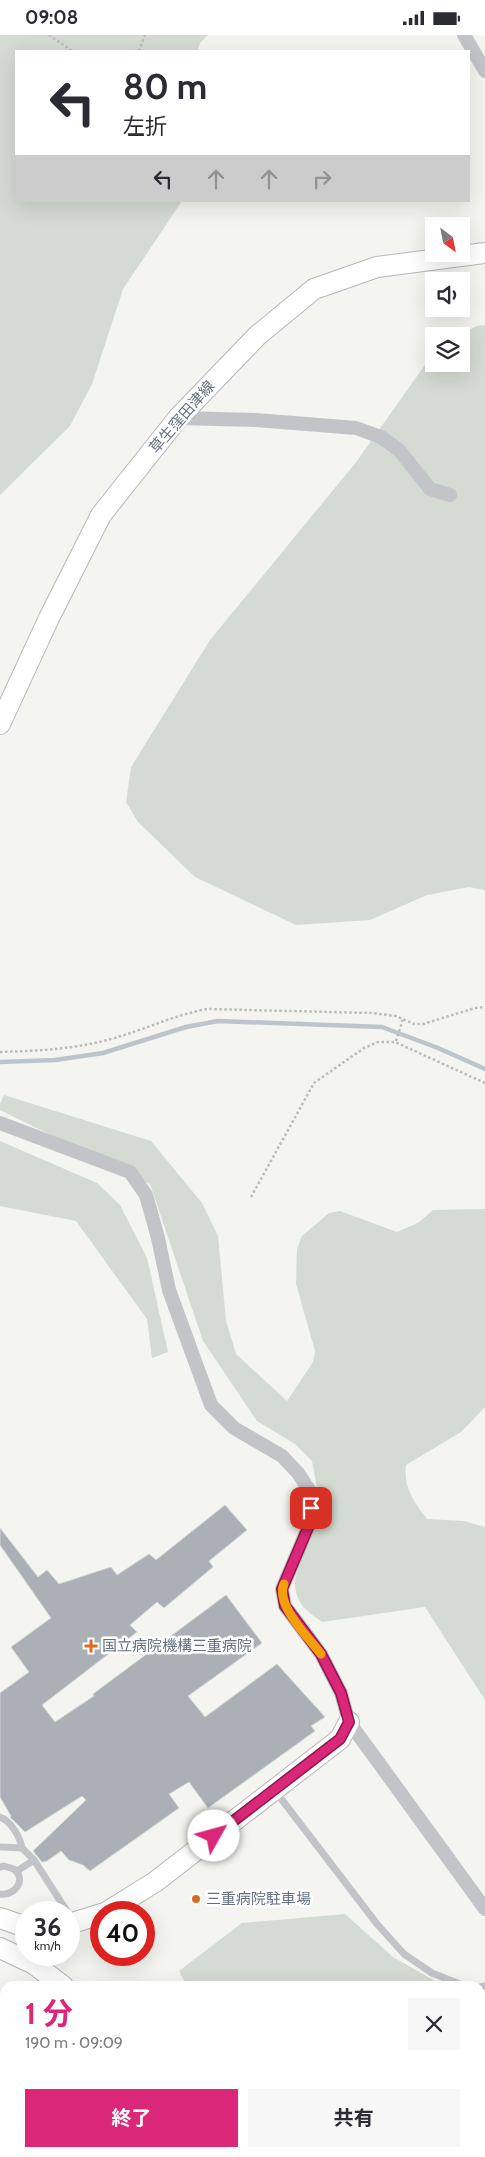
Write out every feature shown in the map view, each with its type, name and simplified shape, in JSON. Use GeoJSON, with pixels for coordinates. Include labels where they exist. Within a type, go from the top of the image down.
{"type":"FeatureCollection","features":[{"type":"Feature","properties":{"kind":"main road","name":"草生窪田津線"},"geometry":{"type":"LineString","coordinates":[[0,724],[49,618],[101,515],[178,418],[257,336],[314,289],[377,267],[485,253]]}},
{"type":"Feature","properties":{"kind":"main road"},"geometry":{"type":"LineString","coordinates":[[124,1901],[155,1881],[340,1739],[349,1722]]}},
{"type":"Feature","properties":{"kind":"main road"},"geometry":{"type":"LineString","coordinates":[[0,1918],[15,1923]]}},
{"type":"Feature","properties":{"kind":"main road"},"geometry":{"type":"LineString","coordinates":[[0,1948],[34,1964],[56,1981]]}},
{"type":"Feature","properties":{"kind":"street"},"geometry":{"type":"LineString","coordinates":[[464,35],[485,71]]}},
{"type":"Feature","properties":{"kind":"street"},"geometry":{"type":"LineString","coordinates":[[178,418],[356,428],[381,437],[399,450],[430,489],[450,495]]}},
{"type":"Feature","properties":{"kind":"street"},"geometry":{"type":"LineString","coordinates":[[0,1123],[130,1172],[146,1195],[158,1238],[169,1290],[211,1405],[234,1428],[282,1456],[298,1473],[311,1493],[310,1523],[282,1589],[285,1606],[321,1654],[341,1693],[349,1722],[485,1909]]}},
{"type":"Feature","properties":{"kind":"lane"},"geometry":{"type":"LineString","coordinates":[[274,1790],[377,1924],[404,1954],[432,1973],[452,1981]]}},
{"type":"Feature","properties":{"kind":"lane"},"geometry":{"type":"LineString","coordinates":[[0,1817],[9,1823],[21,1841],[22,1848],[34,1860],[59,1901]]}},
{"type":"Feature","properties":{"kind":"lane"},"geometry":{"type":"LineString","coordinates":[[0,1847],[22,1848]]}},
{"type":"Feature","properties":{"kind":"lane"},"geometry":{"type":"LineString","coordinates":[[17,1871],[34,1860]]}},
{"type":"Feature","properties":{"kind":"lane"},"geometry":{"type":"LineString","coordinates":[[0,1867],[10,1867],[17,1871],[20,1878],[17,1888],[8,1895],[0,1894]]}},
{"type":"Feature","properties":{"kind":"path"},"geometry":{"type":"LineString","coordinates":[[49,35],[71,50]]}},
{"type":"Feature","properties":{"kind":"path"},"geometry":{"type":"LineString","coordinates":[[138,50],[145,35]]}},
{"type":"Feature","properties":{"kind":"path"},"geometry":{"type":"LineString","coordinates":[[0,1052],[86,1045],[113,1039],[192,1012],[207,1009],[372,1013],[396,1016],[423,1025],[469,1009],[485,1007]]}},
{"type":"Feature","properties":{"kind":"path"},"geometry":{"type":"LineString","coordinates":[[396,1042],[403,1019]]}},
{"type":"Feature","properties":{"kind":"path"},"geometry":{"type":"LineString","coordinates":[[251,1197],[314,1083],[364,1048],[378,1042],[396,1042],[485,1083]]}},
{"type":"Feature","properties":{"kind":"shaded area"},"geometry":{"type":"Polygon","coordinates":[[[0,35],[208,35],[200,43],[197,50],[15,50],[15,202],[181,202],[123,289],[92,384],[70,426],[0,495],[0,35]]]}},
{"type":"Feature","properties":{"kind":"shaded area"},"geometry":{"type":"Polygon","coordinates":[[[485,325],[485,890],[469,887],[427,895],[370,920],[296,925],[195,877],[138,822],[126,802],[131,767],[210,640],[357,461],[425,365],[425,372],[470,372],[470,330],[485,325]]]}},
{"type":"Feature","properties":{"kind":"shaded area"},"geometry":{"type":"Polygon","coordinates":[[[4,1095],[151,1141],[202,1203],[218,1236],[226,1321],[236,1354],[287,1401],[313,1362],[315,1351],[296,1284],[297,1249],[302,1236],[329,1213],[340,1211],[397,1232],[418,1223],[433,1210],[485,1209],[485,1407],[461,1432],[406,1465],[406,1480],[410,1494],[427,1519],[464,1521],[485,1527],[485,1700],[425,1607],[322,1622],[302,1605],[296,1594],[295,1579],[320,1504],[312,1461],[295,1444],[257,1421],[203,1341],[150,1184],[0,1110],[0,1104],[4,1095]]]}},
{"type":"Feature","properties":{"kind":"shaded area"},"geometry":{"type":"Polygon","coordinates":[[[0,1141],[97,1183],[120,1205],[147,1258],[168,1352],[152,1358],[147,1319],[76,1221],[0,1206],[0,1141]]]}},
{"type":"Feature","properties":{"kind":"shaded area"},"geometry":{"type":"Polygon","coordinates":[[[345,1914],[393,1957],[435,1981],[184,1981],[179,1971],[242,1923],[345,1914]]]}},
{"type":"Feature","properties":{"kind":"building","name":"国立病院機構三重病院"},"geometry":{"type":"Polygon","coordinates":[[[225,1505],[247,1530],[209,1561],[213,1567],[164,1608],[157,1602],[130,1625],[137,1632],[42,1705],[55,1722],[94,1696],[93,1694],[226,1595],[262,1643],[188,1696],[205,1717],[277,1664],[325,1717],[311,1726],[315,1731],[208,1808],[189,1782],[169,1794],[179,1808],[90,1871],[83,1865],[69,1860],[61,1851],[47,1861],[42,1862],[33,1851],[86,1800],[82,1796],[25,1832],[10,1817],[0,1797],[0,1693],[29,1672],[11,1647],[51,1618],[0,1545],[0,1528],[38,1577],[47,1570],[59,1584],[111,1567],[117,1575],[149,1554],[156,1560],[225,1505]]]}},
{"type":"Feature","properties":{"kind":"waterway"},"geometry":{"type":"LineString","coordinates":[[0,1062],[55,1060],[103,1053],[186,1027],[218,1021],[382,1027],[438,1048],[485,1069]]}},
{"type":"Feature","properties":{"kind":"slow traffic"},"geometry":{"type":"LineString","coordinates":[[284,1584],[282,1589],[285,1606],[321,1654]]}},
{"type":"Feature","properties":{"kind":"place","name":"国立病院機構三重病院"},"geometry":{"type":"Point","coordinates":[91,1646]}},
{"type":"Feature","properties":{"kind":"place","name":"三重病院駐車場"},"geometry":{"type":"Point","coordinates":[196,1899]}},
{"type":"Feature","properties":{"kind":"route"},"geometry":{"type":"LineString","coordinates":[[214,1836],[340,1739],[349,1722],[341,1693],[321,1654],[285,1606],[282,1589],[310,1523],[311,1508]]}}]}
